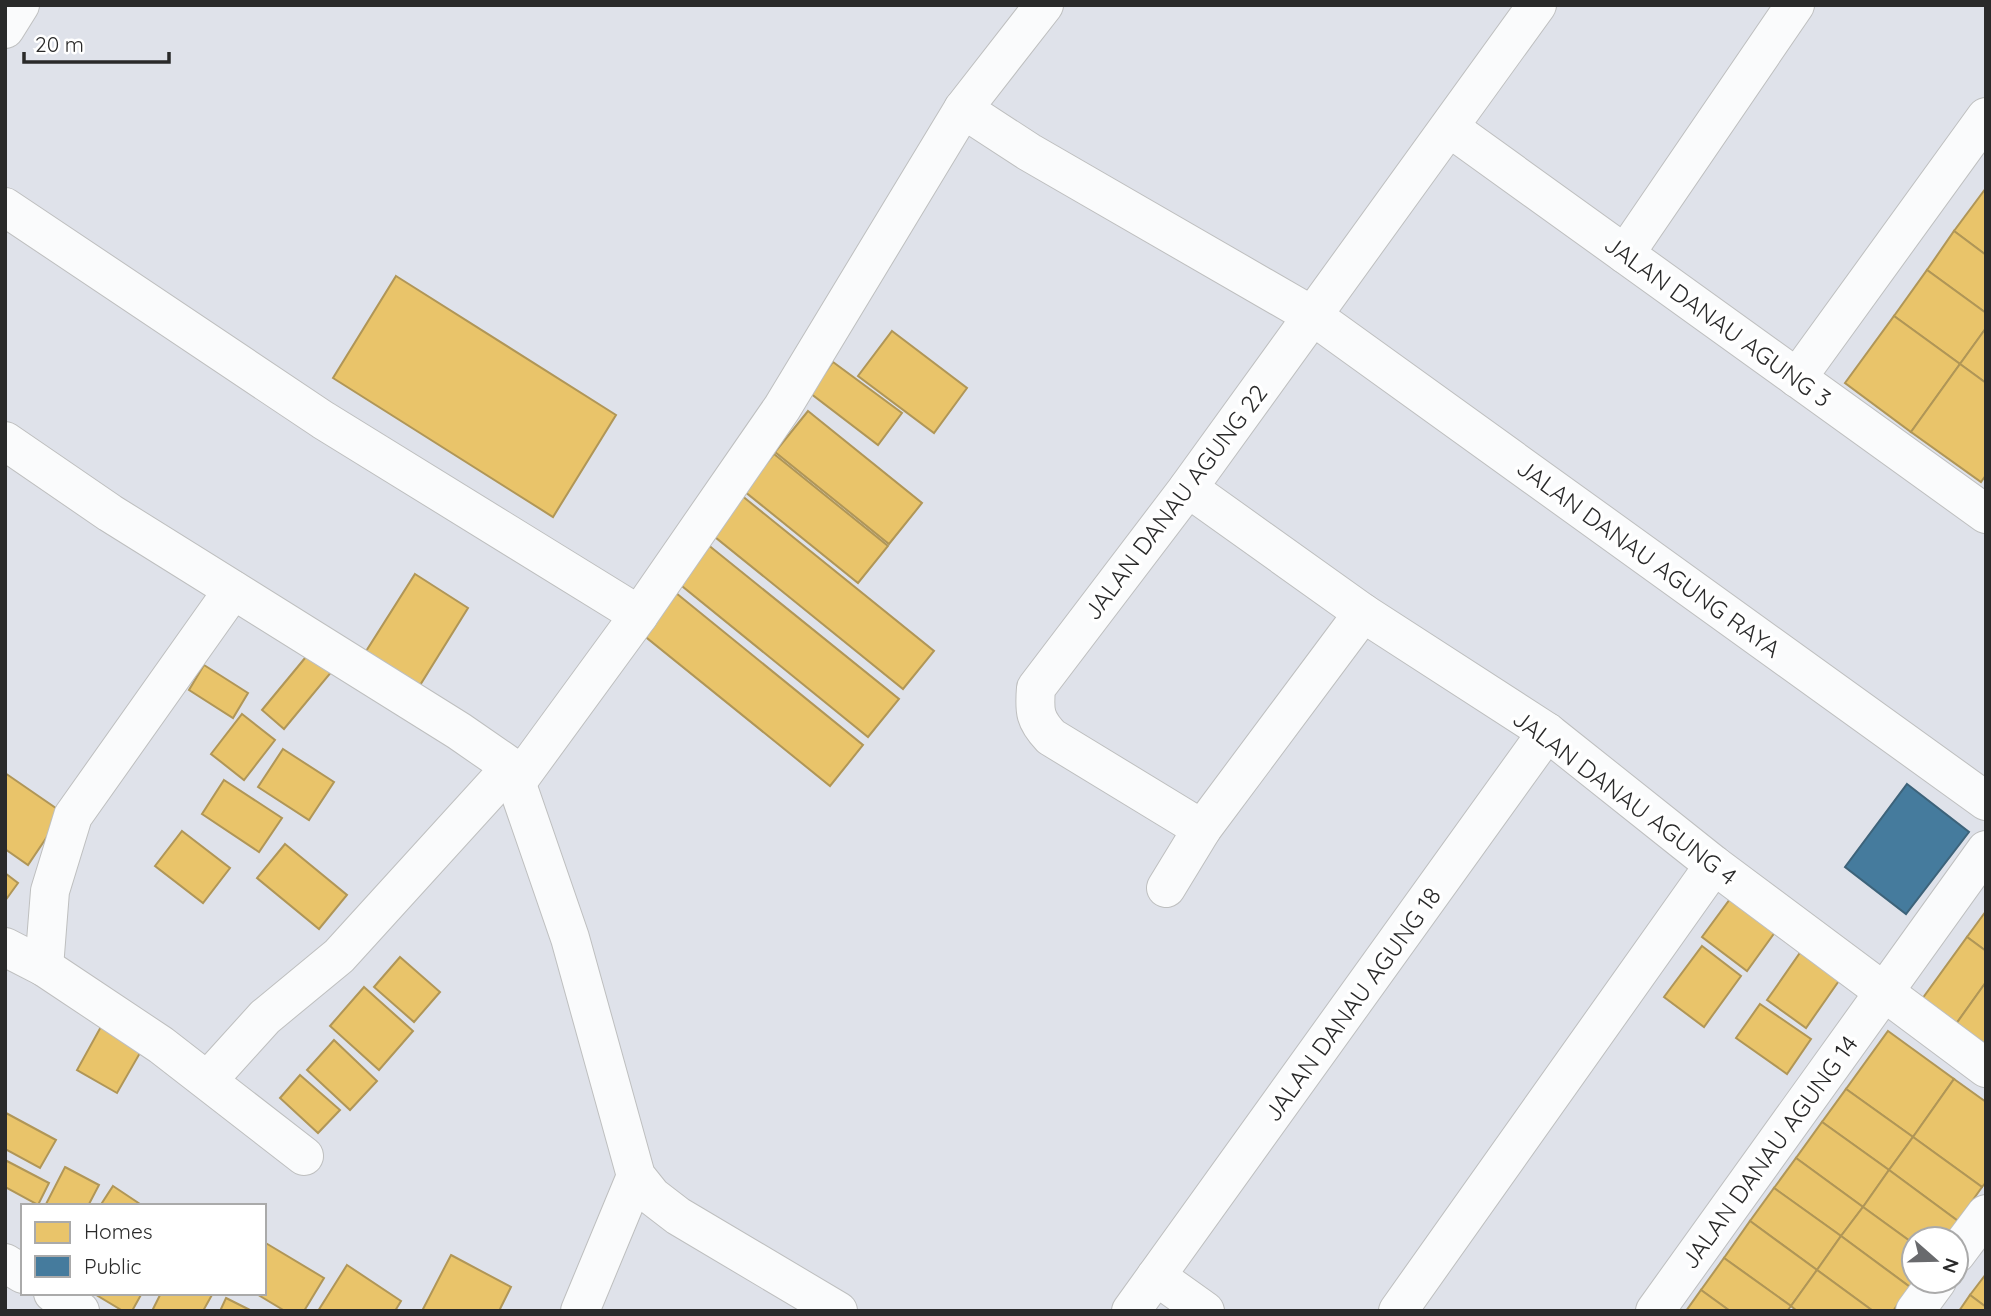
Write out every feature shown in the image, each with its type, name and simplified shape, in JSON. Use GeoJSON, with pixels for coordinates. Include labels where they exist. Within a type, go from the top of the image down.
{"type":"FeatureCollection","features":[{"type":"Feature","properties":{"kind":"street"},"geometry":{"type":"LineString","coordinates":[[5,29],[19,5]]}},
{"type":"Feature","properties":{"kind":"street"},"geometry":{"type":"LineString","coordinates":[[208,1080],[265,1017],[339,956],[514,774],[639,615],[782,408],[963,109],[1044,5]]}},
{"type":"Feature","properties":{"kind":"street","name":"JALAN DANAU AGUNG 22"},"geometry":{"type":"LineString","coordinates":[[1202,829],[1051,737],[1039,724],[1034,709],[1036,688],[1188,488],[1537,5]]}},
{"type":"Feature","properties":{"kind":"street"},"geometry":{"type":"LineString","coordinates":[[1625,254],[1795,5]]}},
{"type":"Feature","properties":{"kind":"street","name":"JALAN DANAU AGUNG RAYA"},"geometry":{"type":"LineString","coordinates":[[963,109],[1029,152],[1313,316],[1986,801]]}},
{"type":"Feature","properties":{"kind":"street"},"geometry":{"type":"LineString","coordinates":[[1797,378],[1986,117]]}},
{"type":"Feature","properties":{"kind":"street","name":"JALAN DANAU AGUNG 3"},"geometry":{"type":"LineString","coordinates":[[1450,128],[1797,378],[1981,500]]}},
{"type":"Feature","properties":{"kind":"street"},"geometry":{"type":"LineString","coordinates":[[5,207],[323,420],[639,615]]}},
{"type":"Feature","properties":{"kind":"street"},"geometry":{"type":"LineString","coordinates":[[5,441],[110,513],[460,731],[514,774],[570,938],[636,1176],[652,1196],[678,1216],[838,1311]]}},
{"type":"Feature","properties":{"kind":"street","name":"JALAN DANAU AGUNG 4"},"geometry":{"type":"LineString","coordinates":[[1188,488],[1363,613],[1547,732],[1714,865],[1986,1068]]}},
{"type":"Feature","properties":{"kind":"street"},"geometry":{"type":"LineString","coordinates":[[233,590],[73,816],[50,891],[22,958],[208,1080],[304,1156]]}},
{"type":"Feature","properties":{"kind":"street"},"geometry":{"type":"LineString","coordinates":[[1166,888],[1202,829],[1363,613]]}},
{"type":"Feature","properties":{"kind":"street","name":"JALAN DANAU AGUNG 18"},"geometry":{"type":"LineString","coordinates":[[1131,1311],[1547,732]]}},
{"type":"Feature","properties":{"kind":"street","name":"JALAN DANAU AGUNG 14"},"geometry":{"type":"LineString","coordinates":[[1655,1311],[1986,850]]}},
{"type":"Feature","properties":{"kind":"street"},"geometry":{"type":"LineString","coordinates":[[1398,1311],[1714,865]]}},
{"type":"Feature","properties":{"kind":"street"},"geometry":{"type":"LineString","coordinates":[[580,1311],[636,1176]]}},
{"type":"Feature","properties":{"kind":"street"},"geometry":{"type":"LineString","coordinates":[[1970,1235],[1986,1214]]}},
{"type":"Feature","properties":{"kind":"street"},"geometry":{"type":"LineString","coordinates":[[5,1263],[21,1273]]}},
{"type":"Feature","properties":{"kind":"street"},"geometry":{"type":"LineString","coordinates":[[1156,1276],[1205,1311]]}},
{"type":"Feature","properties":{"kind":"street"},"geometry":{"type":"LineString","coordinates":[[55,1295],[80,1311]]}},
{"type":"Feature","properties":{"kind":"street"},"geometry":{"type":"LineString","coordinates":[[1915,1311],[1927,1295]]}},
{"type":"Feature","properties":{"kind":"building: Homes"},"geometry":{"type":"Polygon","coordinates":[[[1986,188],[1986,255],[1954,231],[1986,188]]]}},
{"type":"Feature","properties":{"kind":"building: Homes"},"geometry":{"type":"Polygon","coordinates":[[[1954,231],[1986,255],[1986,313],[1927,270],[1954,231]]]}},
{"type":"Feature","properties":{"kind":"building: Homes"},"geometry":{"type":"Polygon","coordinates":[[[1927,270],[1986,313],[1986,328],[1960,364],[1894,316],[1927,270]]]}},
{"type":"Feature","properties":{"kind":"building: Homes"},"geometry":{"type":"Polygon","coordinates":[[[396,276],[616,415],[553,517],[333,378],[396,276]]]}},
{"type":"Feature","properties":{"kind":"building: Homes"},"geometry":{"type":"Polygon","coordinates":[[[1894,316],[1960,364],[1911,432],[1845,383],[1894,316]]]}},
{"type":"Feature","properties":{"kind":"building: Homes"},"geometry":{"type":"Polygon","coordinates":[[[1986,328],[1986,383],[1960,364],[1986,328]]]}},
{"type":"Feature","properties":{"kind":"building: Homes"},"geometry":{"type":"Polygon","coordinates":[[[892,331],[967,388],[934,433],[858,376],[892,331]]]}},
{"type":"Feature","properties":{"kind":"building: Homes"},"geometry":{"type":"Polygon","coordinates":[[[833,362],[902,413],[878,445],[810,393],[833,362]]]}},
{"type":"Feature","properties":{"kind":"building: Homes"},"geometry":{"type":"Polygon","coordinates":[[[1960,364],[1986,383],[1986,475],[1981,482],[1911,432],[1960,364]]]}},
{"type":"Feature","properties":{"kind":"building: Homes"},"geometry":{"type":"Polygon","coordinates":[[[808,411],[922,503],[889,544],[775,452],[808,411]]]}},
{"type":"Feature","properties":{"kind":"building: Homes"},"geometry":{"type":"Polygon","coordinates":[[[774,454],[888,546],[858,583],[744,491],[774,454]]]}},
{"type":"Feature","properties":{"kind":"building: Homes"},"geometry":{"type":"Polygon","coordinates":[[[741,495],[934,651],[903,689],[710,533],[741,495]]]}},
{"type":"Feature","properties":{"kind":"building: Homes"},"geometry":{"type":"Polygon","coordinates":[[[707,544],[899,699],[868,737],[677,582],[707,544]]]}},
{"type":"Feature","properties":{"kind":"building: Homes"},"geometry":{"type":"Polygon","coordinates":[[[415,574],[468,608],[417,690],[363,656],[415,574]]]}},
{"type":"Feature","properties":{"kind":"building: Homes"},"geometry":{"type":"Polygon","coordinates":[[[676,593],[863,745],[830,786],[642,634],[676,593]]]}},
{"type":"Feature","properties":{"kind":"building: Homes"},"geometry":{"type":"Polygon","coordinates":[[[310,652],[333,670],[284,729],[262,710],[310,652]]]}},
{"type":"Feature","properties":{"kind":"building: Homes"},"geometry":{"type":"Polygon","coordinates":[[[204,665],[248,693],[233,718],[189,690],[204,665]]]}},
{"type":"Feature","properties":{"kind":"building: Homes"},"geometry":{"type":"Polygon","coordinates":[[[242,714],[275,740],[244,780],[211,754],[242,714]]]}},
{"type":"Feature","properties":{"kind":"building: Homes"},"geometry":{"type":"Polygon","coordinates":[[[283,749],[334,782],[309,820],[258,787],[283,749]]]}},
{"type":"Feature","properties":{"kind":"building: Homes"},"geometry":{"type":"Polygon","coordinates":[[[5,773],[63,813],[28,865],[5,849],[5,773]]]}},
{"type":"Feature","properties":{"kind":"building: Homes"},"geometry":{"type":"Polygon","coordinates":[[[224,780],[282,818],[259,852],[202,814],[224,780]]]}},
{"type":"Feature","properties":{"kind":"building: Homes"},"geometry":{"type":"Polygon","coordinates":[[[182,831],[230,868],[203,903],[155,866],[182,831]]]}},
{"type":"Feature","properties":{"kind":"building: Homes"},"geometry":{"type":"Polygon","coordinates":[[[285,844],[347,895],[319,929],[257,878],[285,844]]]}},
{"type":"Feature","properties":{"kind":"building: Homes"},"geometry":{"type":"Polygon","coordinates":[[[5,873],[18,883],[5,901],[5,873]]]}},
{"type":"Feature","properties":{"kind":"building: Homes"},"geometry":{"type":"Polygon","coordinates":[[[1733,895],[1778,928],[1747,971],[1702,937],[1733,895]]]}},
{"type":"Feature","properties":{"kind":"building: Homes"},"geometry":{"type":"Polygon","coordinates":[[[1986,911],[1986,951],[1967,937],[1986,911]]]}},
{"type":"Feature","properties":{"kind":"building: Homes"},"geometry":{"type":"Polygon","coordinates":[[[1967,937],[1986,951],[1986,982],[1951,1031],[1917,1006],[1967,937]]]}},
{"type":"Feature","properties":{"kind":"building: Homes"},"geometry":{"type":"Polygon","coordinates":[[[1702,946],[1741,976],[1704,1027],[1664,997],[1702,946]]]}},
{"type":"Feature","properties":{"kind":"building: Homes"},"geometry":{"type":"Polygon","coordinates":[[[1804,947],[1843,975],[1806,1028],[1767,1000],[1804,947]]]}},
{"type":"Feature","properties":{"kind":"building: Homes"},"geometry":{"type":"Polygon","coordinates":[[[400,957],[440,992],[414,1022],[374,987],[400,957]]]}},
{"type":"Feature","properties":{"kind":"building: Homes"},"geometry":{"type":"Polygon","coordinates":[[[1986,982],[1986,1056],[1951,1031],[1986,982]]]}},
{"type":"Feature","properties":{"kind":"building: Homes"},"geometry":{"type":"Polygon","coordinates":[[[364,987],[413,1031],[379,1070],[330,1026],[364,987]]]}},
{"type":"Feature","properties":{"kind":"building: Homes"},"geometry":{"type":"Polygon","coordinates":[[[1760,1004],[1811,1039],[1787,1074],[1736,1038],[1760,1004]]]}},
{"type":"Feature","properties":{"kind":"building: Homes"},"geometry":{"type":"Polygon","coordinates":[[[103,1023],[144,1046],[117,1093],[77,1070],[103,1023]]]}},
{"type":"Feature","properties":{"kind":"building: Homes"},"geometry":{"type":"Polygon","coordinates":[[[1888,1031],[1954,1079],[1913,1137],[1846,1089],[1888,1031]]]}},
{"type":"Feature","properties":{"kind":"building: Homes"},"geometry":{"type":"Polygon","coordinates":[[[334,1040],[377,1081],[350,1110],[307,1070],[334,1040]]]}},
{"type":"Feature","properties":{"kind":"building: Homes"},"geometry":{"type":"Polygon","coordinates":[[[300,1075],[340,1110],[318,1133],[280,1098],[300,1075]]]}},
{"type":"Feature","properties":{"kind":"building: Homes"},"geometry":{"type":"Polygon","coordinates":[[[1954,1079],[1986,1102],[1986,1182],[1982,1187],[1913,1137],[1954,1079]]]}},
{"type":"Feature","properties":{"kind":"building: Homes"},"geometry":{"type":"Polygon","coordinates":[[[1846,1089],[1913,1137],[1889,1170],[1822,1122],[1846,1089]]]}},
{"type":"Feature","properties":{"kind":"building: Homes"},"geometry":{"type":"Polygon","coordinates":[[[6,1113],[56,1140],[40,1168],[5,1149],[6,1113]]]}},
{"type":"Feature","properties":{"kind":"building: Homes"},"geometry":{"type":"Polygon","coordinates":[[[1822,1122],[1889,1170],[1863,1207],[1796,1158],[1822,1122]]]}},
{"type":"Feature","properties":{"kind":"building: Homes"},"geometry":{"type":"Polygon","coordinates":[[[1913,1137],[1982,1187],[1958,1221],[1889,1170],[1913,1137]]]}},
{"type":"Feature","properties":{"kind":"building: Homes"},"geometry":{"type":"Polygon","coordinates":[[[1796,1158],[1863,1207],[1841,1236],[1774,1188],[1796,1158]]]}},
{"type":"Feature","properties":{"kind":"building: Homes"},"geometry":{"type":"Polygon","coordinates":[[[5,1160],[49,1183],[38,1204],[5,1187],[5,1160]]]}},
{"type":"Feature","properties":{"kind":"building: Homes"},"geometry":{"type":"Polygon","coordinates":[[[65,1167],[99,1185],[89,1204],[46,1204],[65,1167]]]}},
{"type":"Feature","properties":{"kind":"building: Homes"},"geometry":{"type":"Polygon","coordinates":[[[1889,1170],[1958,1221],[1955,1225],[1900,1225],[1900,1234],[1863,1207],[1889,1170]]]}},
{"type":"Feature","properties":{"kind":"building: Homes"},"geometry":{"type":"Polygon","coordinates":[[[113,1186],[140,1204],[101,1204],[113,1186]]]}},
{"type":"Feature","properties":{"kind":"building: Homes"},"geometry":{"type":"Polygon","coordinates":[[[1774,1188],[1841,1236],[1817,1270],[1750,1221],[1774,1188]]]}},
{"type":"Feature","properties":{"kind":"building: Homes"},"geometry":{"type":"Polygon","coordinates":[[[1863,1207],[1900,1234],[1900,1280],[1841,1236],[1863,1207]]]}},
{"type":"Feature","properties":{"kind":"building: Homes"},"geometry":{"type":"Polygon","coordinates":[[[1750,1221],[1817,1270],[1791,1306],[1724,1258],[1750,1221]]]}},
{"type":"Feature","properties":{"kind":"building: Homes"},"geometry":{"type":"Polygon","coordinates":[[[1841,1236],[1900,1280],[1900,1295],[1904,1295],[1893,1311],[1873,1311],[1817,1270],[1841,1236]]]}},
{"type":"Feature","properties":{"kind":"building: Homes"},"geometry":{"type":"Polygon","coordinates":[[[266,1243],[324,1278],[304,1311],[285,1311],[258,1295],[266,1295],[266,1243]]]}},
{"type":"Feature","properties":{"kind":"building: Homes"},"geometry":{"type":"Polygon","coordinates":[[[451,1255],[511,1287],[499,1311],[422,1311],[451,1255]]]}},
{"type":"Feature","properties":{"kind":"building: Homes"},"geometry":{"type":"Polygon","coordinates":[[[1724,1258],[1791,1306],[1787,1311],[1730,1311],[1701,1290],[1724,1258]]]}},
{"type":"Feature","properties":{"kind":"building: Homes"},"geometry":{"type":"Polygon","coordinates":[[[347,1265],[401,1301],[395,1311],[318,1311],[347,1265]]]}},
{"type":"Feature","properties":{"kind":"building: Homes"},"geometry":{"type":"Polygon","coordinates":[[[1817,1270],[1873,1311],[1797,1311],[1791,1306],[1817,1270]]]}},
{"type":"Feature","properties":{"kind":"building: Homes"},"geometry":{"type":"Polygon","coordinates":[[[1986,1274],[1986,1307],[1970,1295],[1986,1274]]]}},
{"type":"Feature","properties":{"kind":"building: Homes"},"geometry":{"type":"Polygon","coordinates":[[[1701,1290],[1730,1311],[1686,1311],[1701,1290]]]}},
{"type":"Feature","properties":{"kind":"building: Homes"},"geometry":{"type":"Polygon","coordinates":[[[96,1295],[141,1295],[132,1311],[123,1311],[96,1295]]]}},
{"type":"Feature","properties":{"kind":"building: Homes"},"geometry":{"type":"Polygon","coordinates":[[[160,1295],[212,1295],[203,1311],[152,1311],[160,1295]]]}},
{"type":"Feature","properties":{"kind":"building: Homes"},"geometry":{"type":"Polygon","coordinates":[[[1970,1295],[1986,1307],[1986,1311],[1959,1311],[1970,1295]]]}},
{"type":"Feature","properties":{"kind":"building: Homes"},"geometry":{"type":"Polygon","coordinates":[[[226,1298],[252,1311],[220,1311],[226,1298]]]}},
{"type":"Feature","properties":{"kind":"building: Public"},"geometry":{"type":"Polygon","coordinates":[[[1907,784],[1969,832],[1906,914],[1845,867],[1907,784]]]}}]}
